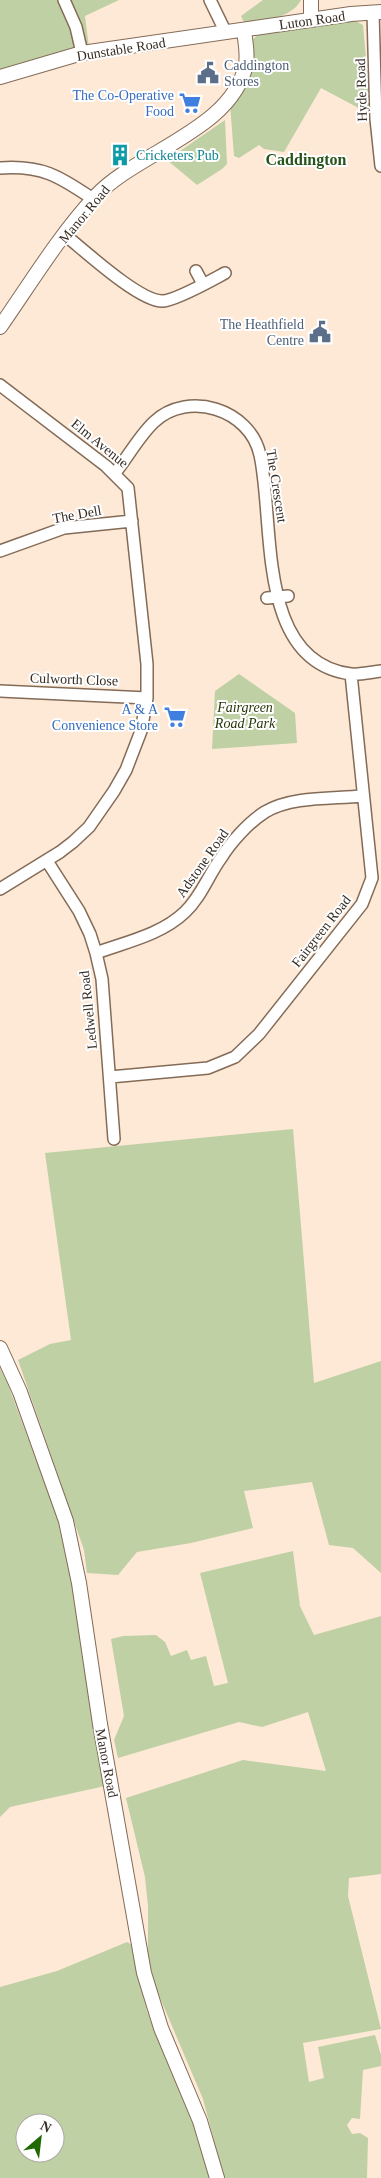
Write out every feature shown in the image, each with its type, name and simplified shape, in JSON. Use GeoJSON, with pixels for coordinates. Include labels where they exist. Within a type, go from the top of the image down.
{"type":"FeatureCollection","features":[{"type":"Feature","properties":{"kind":"street"},"geometry":{"type":"LineString","coordinates":[[64,0],[76,26],[82,53]]}},
{"type":"Feature","properties":{"kind":"street"},"geometry":{"type":"LineString","coordinates":[[210,0],[226,33]]}},
{"type":"Feature","properties":{"kind":"street"},"geometry":{"type":"LineString","coordinates":[[311,20],[312,0]]}},
{"type":"Feature","properties":{"kind":"street","name":"Luton Road"},"geometry":{"type":"LineString","coordinates":[[244,30],[377,12]]}},
{"type":"Feature","properties":{"kind":"street","name":"Hyde Road"},"geometry":{"type":"LineString","coordinates":[[377,12],[381,166]]}},
{"type":"Feature","properties":{"kind":"street","name":"Dunstable Road"},"geometry":{"type":"LineString","coordinates":[[0,77],[82,53],[244,30]]}},
{"type":"Feature","properties":{"kind":"street","name":"Manor Road"},"geometry":{"type":"LineString","coordinates":[[0,327],[93,198],[126,171],[175,141],[224,106],[244,71],[246,52],[244,30]]}},
{"type":"Feature","properties":{"kind":"street"},"geometry":{"type":"LineString","coordinates":[[0,168],[24,166],[44,171],[69,183],[93,198]]}},
{"type":"Feature","properties":{"kind":"street"},"geometry":{"type":"LineString","coordinates":[[65,235],[133,289],[147,297],[163,301],[169,300],[225,273]]}},
{"type":"Feature","properties":{"kind":"street"},"geometry":{"type":"LineString","coordinates":[[196,270],[203,284]]}},
{"type":"Feature","properties":{"kind":"street","name":"Elm Avenue"},"geometry":{"type":"LineString","coordinates":[[0,385],[115,474],[128,488],[139,612],[147,664],[147,698],[141,731],[135,751],[114,791],[89,826],[60,852],[0,889]]}},
{"type":"Feature","properties":{"kind":"street","name":"The Crescent"},"geometry":{"type":"LineString","coordinates":[[115,474],[155,421],[180,408],[203,406],[227,413],[247,428],[260,453],[277,597],[290,635],[309,657],[332,668],[352,674],[381,671]]}},
{"type":"Feature","properties":{"kind":"street","name":"The Dell"},"geometry":{"type":"LineString","coordinates":[[0,551],[64,528],[132,521]]}},
{"type":"Feature","properties":{"kind":"street","name":"Fairgreen Road"},"geometry":{"type":"LineString","coordinates":[[110,1077],[208,1068],[235,1057],[259,1034],[362,904],[372,878],[362,796],[352,674]]}},
{"type":"Feature","properties":{"kind":"street","name":"Culworth Close"},"geometry":{"type":"LineString","coordinates":[[0,691],[147,698]]}},
{"type":"Feature","properties":{"kind":"street","name":"Adstone Road"},"geometry":{"type":"LineString","coordinates":[[96,953],[161,930],[185,912],[201,894],[221,858],[245,830],[265,812],[287,803],[362,796]]}},
{"type":"Feature","properties":{"kind":"street","name":"Ledwell Road"},"geometry":{"type":"LineString","coordinates":[[48,860],[79,912],[90,934],[96,953],[102,979],[114,1138]]}},
{"type":"Feature","properties":{"kind":"street","name":"Manor Road"},"geometry":{"type":"LineString","coordinates":[[0,1348],[20,1392],[66,1521],[79,1584],[100,1724],[144,1973],[162,2028],[200,2120],[217,2178]]}},
{"type":"Feature","properties":{"kind":"green space"},"geometry":{"type":"Polygon","coordinates":[[[0,0],[119,0],[85,16],[89,48],[0,77],[0,0]]]}},
{"type":"Feature","properties":{"kind":"green space"},"geometry":{"type":"Polygon","coordinates":[[[263,0],[301,0],[296,7],[283,15],[244,22],[241,16],[263,0]]]}},
{"type":"Feature","properties":{"kind":"green space"},"geometry":{"type":"Polygon","coordinates":[[[352,19],[363,25],[371,112],[366,112],[321,88],[284,152],[264,149],[259,145],[239,158],[234,156],[230,104],[237,89],[245,89],[256,63],[249,42],[259,34],[352,19]]]}},
{"type":"Feature","properties":{"kind":"green space"},"geometry":{"type":"Polygon","coordinates":[[[225,120],[227,164],[197,185],[167,160],[225,120]]]}},
{"type":"Feature","properties":{"kind":"green space","name":"Fairgreen Road Park"},"geometry":{"type":"Polygon","coordinates":[[[239,674],[295,713],[297,743],[212,749],[215,691],[239,674]]]}},
{"type":"Feature","properties":{"kind":"green space"},"geometry":{"type":"Polygon","coordinates":[[[293,1129],[314,1383],[381,1361],[381,1573],[353,1548],[329,1545],[312,1482],[244,1491],[253,1528],[191,1543],[137,1552],[118,1575],[87,1573],[84,1550],[18,1360],[50,1344],[71,1340],[45,1153],[293,1129]]]}},
{"type":"Feature","properties":{"kind":"green space"},"geometry":{"type":"Polygon","coordinates":[[[0,1368],[7,1382],[57,1517],[71,1575],[105,1786],[10,1807],[0,1817],[0,1368]]]}},
{"type":"Feature","properties":{"kind":"green space"},"geometry":{"type":"Polygon","coordinates":[[[293,1551],[300,1606],[314,1635],[381,1616],[381,1874],[349,1878],[348,1896],[381,2029],[303,2043],[309,2082],[324,2078],[318,2047],[375,2035],[381,2055],[381,2066],[363,2070],[360,2119],[352,2118],[347,2125],[352,2134],[360,2133],[368,2138],[367,2178],[224,2178],[203,2099],[155,1986],[148,1959],[148,1906],[145,1877],[126,1798],[243,1760],[326,1771],[308,1712],[262,1727],[239,1722],[118,1758],[114,1740],[124,1716],[111,1639],[123,1636],[156,1635],[165,1642],[171,1656],[187,1650],[191,1660],[206,1656],[214,1686],[228,1683],[200,1573],[293,1551]]]}},
{"type":"Feature","properties":{"kind":"green space"},"geometry":{"type":"Polygon","coordinates":[[[127,1942],[132,1945],[147,2011],[199,2135],[210,2178],[0,2178],[0,1987],[57,1971],[127,1942]]]}},
{"type":"Feature","properties":{"kind":"place","name":"Caddington Stores"},"geometry":{"type":"Point","coordinates":[208,73]}},
{"type":"Feature","properties":{"kind":"place","name":"The Co-Operative Food"},"geometry":{"type":"Point","coordinates":[190,103]}},
{"type":"Feature","properties":{"kind":"place","name":"Cricketers Pub"},"geometry":{"type":"Point","coordinates":[120,155]}},
{"type":"Feature","properties":{"kind":"place","name":"The Heathfield Centre"},"geometry":{"type":"Point","coordinates":[320,332]}},
{"type":"Feature","properties":{"kind":"place","name":"A & A Convenience Store"},"geometry":{"type":"Point","coordinates":[175,717]}},
{"type":"Feature","properties":{"kind":"district","name":"Caddington"},"geometry":{"type":"Point","coordinates":[306,159]}}]}
